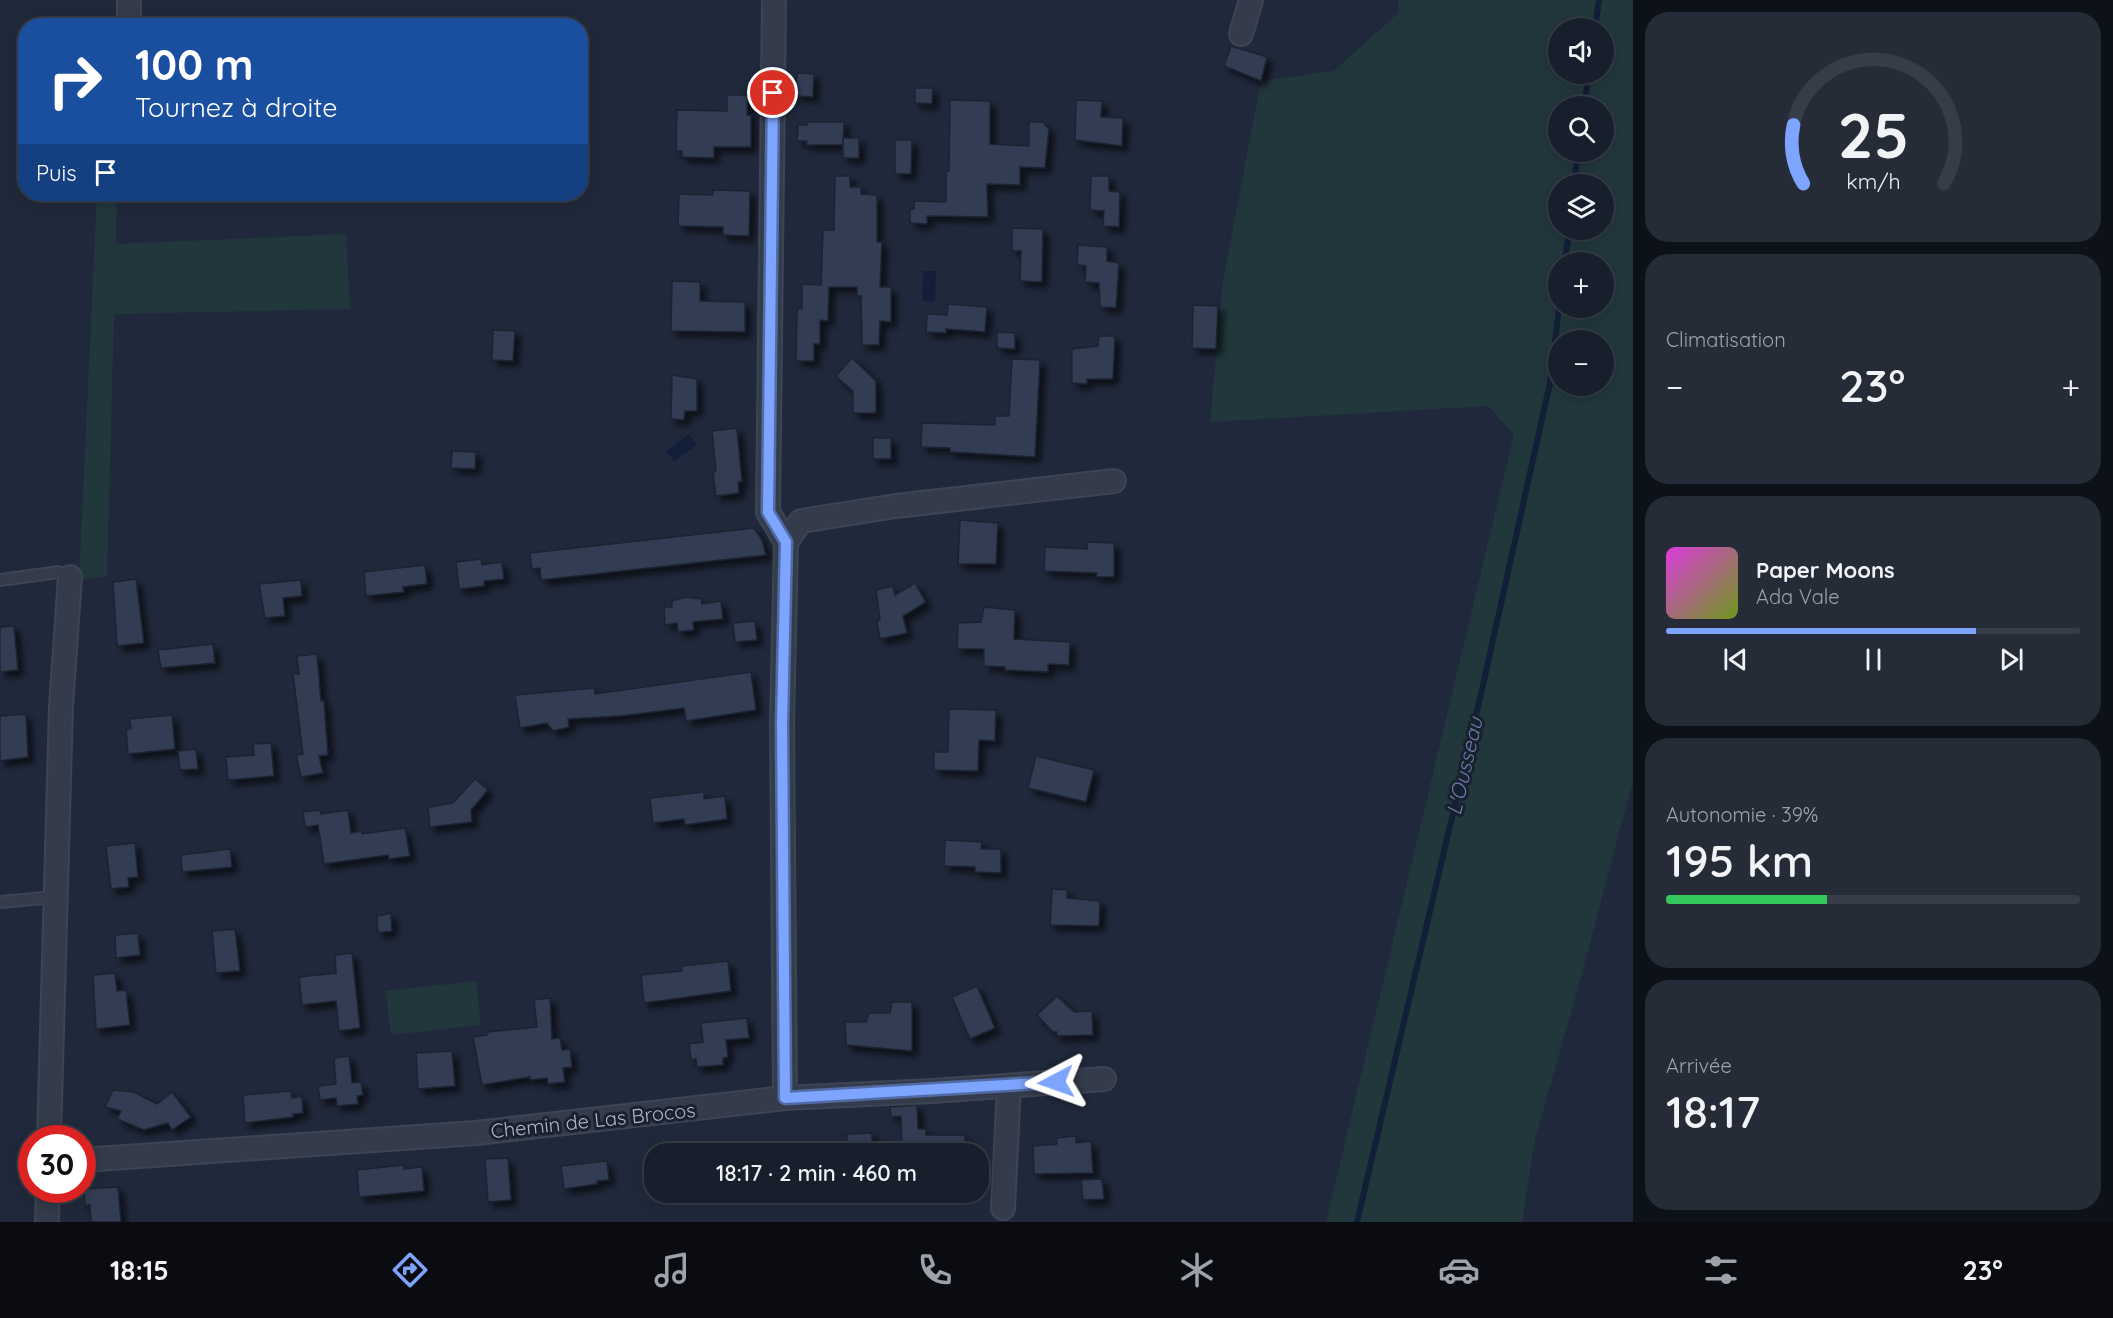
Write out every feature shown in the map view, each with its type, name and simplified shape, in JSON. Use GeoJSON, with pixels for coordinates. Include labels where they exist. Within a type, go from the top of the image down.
{"type":"FeatureCollection","features":[{"type":"Feature","properties":{"kind":"street"},"geometry":{"type":"LineString","coordinates":[[129,0],[129,18]]}},
{"type":"Feature","properties":{"kind":"street"},"geometry":{"type":"LineString","coordinates":[[774,0],[768,512],[786,542],[782,724],[785,1098]]}},
{"type":"Feature","properties":{"kind":"street"},"geometry":{"type":"LineString","coordinates":[[1241,34],[1251,0]]}},
{"type":"Feature","properties":{"kind":"street"},"geometry":{"type":"LineString","coordinates":[[786,542],[801,521],[896,506],[1114,481]]}},
{"type":"Feature","properties":{"kind":"street"},"geometry":{"type":"LineString","coordinates":[[49,1125],[62,706],[70,577]]}},
{"type":"Feature","properties":{"kind":"street","name":"Chemin de Las Brocos"},"geometry":{"type":"LineString","coordinates":[[96,1159],[476,1133],[785,1098],[1104,1079]]}},
{"type":"Feature","properties":{"kind":"street"},"geometry":{"type":"LineString","coordinates":[[1003,1208],[1009,1086]]}},
{"type":"Feature","properties":{"kind":"street"},"geometry":{"type":"LineString","coordinates":[[47,1222],[48,1203]]}},
{"type":"Feature","properties":{"kind":"lane"},"geometry":{"type":"LineString","coordinates":[[0,580],[58,572],[70,577]]}},
{"type":"Feature","properties":{"kind":"lane"},"geometry":{"type":"LineString","coordinates":[[0,902],[56,897]]}},
{"type":"Feature","properties":{"kind":"green space"},"geometry":{"type":"Polygon","coordinates":[[[1398,0],[1633,0],[1633,780],[1580,981],[1535,1139],[1522,1222],[1326,1222],[1514,434],[1488,406],[1210,422],[1223,281],[1261,81],[1334,71],[1398,13],[1398,0]]]}},
{"type":"Feature","properties":{"kind":"green space"},"geometry":{"type":"Polygon","coordinates":[[[97,201],[117,201],[116,244],[346,234],[350,309],[114,314],[107,576],[79,580],[97,201]]]}},
{"type":"Feature","properties":{"kind":"green space"},"geometry":{"type":"Polygon","coordinates":[[[476,981],[481,1025],[391,1035],[386,991],[476,981]]]}},
{"type":"Feature","properties":{"kind":"water"},"geometry":{"type":"Polygon","coordinates":[[[923,271],[936,271],[935,302],[922,301],[923,271]]]}},
{"type":"Feature","properties":{"kind":"water"},"geometry":{"type":"Polygon","coordinates":[[[689,434],[697,445],[674,461],[666,451],[689,434]]]}},
{"type":"Feature","properties":{"kind":"building"},"geometry":{"type":"Polygon","coordinates":[[[1231,46],[1267,57],[1261,81],[1224,66],[1231,46]]]}},
{"type":"Feature","properties":{"kind":"building"},"geometry":{"type":"Polygon","coordinates":[[[797,73],[814,74],[813,97],[795,96],[797,73]]]}},
{"type":"Feature","properties":{"kind":"building"},"geometry":{"type":"Polygon","coordinates":[[[915,88],[933,88],[932,104],[915,103],[915,88]]]}},
{"type":"Feature","properties":{"kind":"building"},"geometry":{"type":"Polygon","coordinates":[[[727,95],[748,95],[747,115],[751,115],[751,147],[714,147],[714,158],[682,157],[682,151],[676,151],[677,110],[727,111],[727,95]]]}},
{"type":"Feature","properties":{"kind":"building"},"geometry":{"type":"Polygon","coordinates":[[[950,100],[990,101],[990,144],[1029,146],[1029,122],[1043,122],[1049,129],[1045,168],[1020,167],[1020,185],[987,184],[988,217],[927,216],[927,224],[910,223],[910,209],[914,209],[914,201],[946,202],[950,100]]]}},
{"type":"Feature","properties":{"kind":"building"},"geometry":{"type":"Polygon","coordinates":[[[1076,100],[1102,101],[1101,117],[1123,118],[1122,146],[1075,140],[1076,100]]]}},
{"type":"Feature","properties":{"kind":"building"},"geometry":{"type":"Polygon","coordinates":[[[807,122],[844,122],[843,145],[806,145],[807,141],[797,141],[798,125],[807,125],[807,122]]]}},
{"type":"Feature","properties":{"kind":"building"},"geometry":{"type":"Polygon","coordinates":[[[843,138],[859,138],[859,158],[843,158],[843,138]]]}},
{"type":"Feature","properties":{"kind":"building"},"geometry":{"type":"Polygon","coordinates":[[[895,140],[912,140],[911,174],[895,174],[895,140]]]}},
{"type":"Feature","properties":{"kind":"building"},"geometry":{"type":"Polygon","coordinates":[[[835,176],[850,176],[850,187],[861,187],[861,194],[877,195],[877,242],[882,242],[880,287],[891,287],[891,322],[880,321],[879,345],[862,345],[861,296],[857,296],[857,287],[829,287],[828,321],[820,320],[820,344],[814,344],[814,361],[796,361],[797,313],[798,309],[802,309],[802,284],[821,285],[823,230],[834,230],[835,176]]]}},
{"type":"Feature","properties":{"kind":"building"},"geometry":{"type":"Polygon","coordinates":[[[1091,176],[1109,176],[1109,191],[1120,192],[1119,227],[1103,226],[1104,211],[1090,210],[1091,176]]]}},
{"type":"Feature","properties":{"kind":"building"},"geometry":{"type":"Polygon","coordinates":[[[713,190],[750,191],[749,236],[723,235],[723,227],[678,226],[679,194],[713,195],[713,190]]]}},
{"type":"Feature","properties":{"kind":"building"},"geometry":{"type":"Polygon","coordinates":[[[1012,228],[1043,229],[1042,282],[1020,281],[1021,251],[1012,251],[1012,228]]]}},
{"type":"Feature","properties":{"kind":"building"},"geometry":{"type":"Polygon","coordinates":[[[1078,245],[1107,247],[1107,261],[1119,263],[1116,308],[1100,307],[1099,283],[1085,282],[1086,266],[1077,265],[1078,245]]]}},
{"type":"Feature","properties":{"kind":"building"},"geometry":{"type":"Polygon","coordinates":[[[672,281],[700,282],[700,301],[745,302],[745,332],[671,331],[672,281]]]}},
{"type":"Feature","properties":{"kind":"building"},"geometry":{"type":"Polygon","coordinates":[[[948,304],[987,307],[985,332],[946,329],[946,333],[926,332],[927,314],[947,315],[948,304]]]}},
{"type":"Feature","properties":{"kind":"building"},"geometry":{"type":"Polygon","coordinates":[[[1193,305],[1218,306],[1216,349],[1192,348],[1193,305]]]}},
{"type":"Feature","properties":{"kind":"building"},"geometry":{"type":"Polygon","coordinates":[[[493,330],[515,331],[513,361],[492,360],[493,330]]]}},
{"type":"Feature","properties":{"kind":"building"},"geometry":{"type":"Polygon","coordinates":[[[997,332],[1015,333],[1015,349],[997,348],[997,332]]]}},
{"type":"Feature","properties":{"kind":"building"},"geometry":{"type":"Polygon","coordinates":[[[1099,336],[1115,336],[1113,379],[1087,379],[1087,384],[1072,383],[1072,349],[1098,346],[1099,336]]]}},
{"type":"Feature","properties":{"kind":"building"},"geometry":{"type":"Polygon","coordinates":[[[852,358],[876,381],[876,413],[853,413],[853,391],[836,376],[852,358]]]}},
{"type":"Feature","properties":{"kind":"building"},"geometry":{"type":"Polygon","coordinates":[[[1012,359],[1040,360],[1035,457],[950,452],[950,448],[921,447],[922,423],[995,425],[995,416],[1009,416],[1012,359]]]}},
{"type":"Feature","properties":{"kind":"building"},"geometry":{"type":"Polygon","coordinates":[[[672,375],[697,379],[697,411],[685,411],[684,420],[671,419],[672,375]]]}},
{"type":"Feature","properties":{"kind":"building"},"geometry":{"type":"Polygon","coordinates":[[[737,428],[742,482],[738,482],[739,493],[716,496],[712,431],[737,428]]]}},
{"type":"Feature","properties":{"kind":"building"},"geometry":{"type":"Polygon","coordinates":[[[873,438],[891,438],[891,459],[873,459],[873,438]]]}},
{"type":"Feature","properties":{"kind":"building"},"geometry":{"type":"Polygon","coordinates":[[[452,451],[476,452],[475,469],[451,468],[452,451]]]}},
{"type":"Feature","properties":{"kind":"building"},"geometry":{"type":"Polygon","coordinates":[[[960,520],[998,523],[996,564],[958,564],[960,520]]]}},
{"type":"Feature","properties":{"kind":"building"},"geometry":{"type":"Polygon","coordinates":[[[754,528],[762,540],[766,555],[541,580],[540,568],[532,569],[530,553],[754,528]]]}},
{"type":"Feature","properties":{"kind":"building"},"geometry":{"type":"Polygon","coordinates":[[[1088,542],[1114,543],[1114,577],[1096,577],[1097,573],[1044,571],[1045,547],[1087,549],[1088,542]]]}},
{"type":"Feature","properties":{"kind":"building"},"geometry":{"type":"Polygon","coordinates":[[[481,559],[482,565],[502,562],[504,579],[484,581],[484,586],[459,589],[456,562],[481,559]]]}},
{"type":"Feature","properties":{"kind":"building"},"geometry":{"type":"Polygon","coordinates":[[[425,565],[427,584],[403,587],[404,592],[366,596],[364,572],[425,565]]]}},
{"type":"Feature","properties":{"kind":"building"},"geometry":{"type":"Polygon","coordinates":[[[136,579],[144,643],[117,646],[113,582],[136,579]]]}},
{"type":"Feature","properties":{"kind":"building"},"geometry":{"type":"Polygon","coordinates":[[[301,580],[302,596],[283,598],[285,616],[265,618],[259,584],[301,580]]]}},
{"type":"Feature","properties":{"kind":"building"},"geometry":{"type":"Polygon","coordinates":[[[915,583],[926,602],[903,616],[907,633],[880,639],[876,590],[893,586],[895,595],[915,583]]]}},
{"type":"Feature","properties":{"kind":"building"},"geometry":{"type":"Polygon","coordinates":[[[686,597],[701,599],[702,604],[721,601],[723,619],[693,622],[694,630],[678,632],[677,623],[665,625],[664,607],[672,607],[672,601],[686,597]]]}},
{"type":"Feature","properties":{"kind":"building"},"geometry":{"type":"Polygon","coordinates":[[[984,607],[1015,610],[1014,639],[1070,642],[1069,665],[1048,664],[1048,672],[1005,670],[1005,667],[984,666],[984,649],[957,649],[958,623],[981,622],[984,607]]]}},
{"type":"Feature","properties":{"kind":"building"},"geometry":{"type":"Polygon","coordinates":[[[755,621],[757,640],[735,642],[733,623],[755,621]]]}},
{"type":"Feature","properties":{"kind":"building"},"geometry":{"type":"Polygon","coordinates":[[[14,626],[18,670],[0,672],[0,627],[14,626]]]}},
{"type":"Feature","properties":{"kind":"building"},"geometry":{"type":"Polygon","coordinates":[[[213,644],[215,663],[161,668],[158,650],[213,644]]]}},
{"type":"Feature","properties":{"kind":"building"},"geometry":{"type":"Polygon","coordinates":[[[317,654],[321,701],[324,700],[328,755],[319,756],[323,773],[301,777],[296,755],[303,754],[293,674],[299,674],[297,656],[317,654]]]}},
{"type":"Feature","properties":{"kind":"building"},"geometry":{"type":"Polygon","coordinates":[[[751,672],[756,710],[686,721],[684,708],[621,716],[568,719],[569,727],[553,731],[547,723],[520,728],[515,695],[595,688],[595,694],[751,672]]]}},
{"type":"Feature","properties":{"kind":"building"},"geometry":{"type":"Polygon","coordinates":[[[949,709],[996,710],[995,741],[979,740],[978,771],[934,770],[934,752],[948,752],[949,709]]]}},
{"type":"Feature","properties":{"kind":"building"},"geometry":{"type":"Polygon","coordinates":[[[26,714],[28,757],[0,761],[0,716],[26,714]]]}},
{"type":"Feature","properties":{"kind":"building"},"geometry":{"type":"Polygon","coordinates":[[[172,715],[175,749],[128,754],[126,730],[131,729],[130,719],[172,715]]]}},
{"type":"Feature","properties":{"kind":"building"},"geometry":{"type":"Polygon","coordinates":[[[271,743],[274,776],[228,780],[226,757],[254,755],[253,744],[271,743]]]}},
{"type":"Feature","properties":{"kind":"building"},"geometry":{"type":"Polygon","coordinates":[[[196,749],[198,769],[180,770],[178,751],[196,749]]]}},
{"type":"Feature","properties":{"kind":"building"},"geometry":{"type":"Polygon","coordinates":[[[1036,756],[1094,770],[1086,802],[1028,788],[1036,756]]]}},
{"type":"Feature","properties":{"kind":"building"},"geometry":{"type":"Polygon","coordinates":[[[475,779],[488,790],[471,810],[472,822],[430,827],[428,807],[453,803],[475,779]]]}},
{"type":"Feature","properties":{"kind":"building"},"geometry":{"type":"Polygon","coordinates":[[[704,792],[704,799],[725,796],[727,819],[685,825],[684,819],[653,823],[650,798],[704,792]]]}},
{"type":"Feature","properties":{"kind":"building"},"geometry":{"type":"Polygon","coordinates":[[[320,810],[321,814],[348,810],[351,833],[361,831],[362,834],[405,828],[410,856],[389,859],[388,855],[324,864],[318,825],[305,827],[303,812],[320,810]]]}},
{"type":"Feature","properties":{"kind":"building"},"geometry":{"type":"Polygon","coordinates":[[[945,840],[982,842],[981,849],[1001,849],[1001,873],[975,872],[975,867],[944,866],[945,840]]]}},
{"type":"Feature","properties":{"kind":"building"},"geometry":{"type":"Polygon","coordinates":[[[135,843],[138,877],[128,878],[129,887],[111,889],[106,846],[135,843]]]}},
{"type":"Feature","properties":{"kind":"building"},"geometry":{"type":"Polygon","coordinates":[[[230,849],[232,867],[182,872],[181,855],[230,849]]]}},
{"type":"Feature","properties":{"kind":"building"},"geometry":{"type":"Polygon","coordinates":[[[1052,889],[1067,890],[1067,898],[1100,901],[1099,926],[1050,925],[1052,889]]]}},
{"type":"Feature","properties":{"kind":"building"},"geometry":{"type":"Polygon","coordinates":[[[391,913],[392,931],[378,933],[377,916],[391,913]]]}},
{"type":"Feature","properties":{"kind":"building"},"geometry":{"type":"Polygon","coordinates":[[[235,929],[240,971],[216,973],[212,931],[235,929]]]}},
{"type":"Feature","properties":{"kind":"building"},"geometry":{"type":"Polygon","coordinates":[[[138,933],[140,955],[116,958],[115,935],[138,933]]]}},
{"type":"Feature","properties":{"kind":"building"},"geometry":{"type":"Polygon","coordinates":[[[352,953],[360,1028],[339,1031],[336,1001],[302,1005],[299,977],[336,973],[335,955],[352,953]]]}},
{"type":"Feature","properties":{"kind":"building"},"geometry":{"type":"Polygon","coordinates":[[[728,961],[731,991],[644,1003],[641,975],[682,971],[682,966],[728,961]]]}},
{"type":"Feature","properties":{"kind":"building"},"geometry":{"type":"Polygon","coordinates":[[[115,973],[117,991],[126,990],[130,1025],[96,1029],[93,975],[115,973]]]}},
{"type":"Feature","properties":{"kind":"building"},"geometry":{"type":"Polygon","coordinates":[[[977,986],[995,1028],[970,1039],[952,997],[977,986]]]}},
{"type":"Feature","properties":{"kind":"building"},"geometry":{"type":"Polygon","coordinates":[[[1057,996],[1074,1012],[1092,1011],[1093,1035],[1057,1036],[1057,1032],[1053,1032],[1037,1015],[1057,996]]]}},
{"type":"Feature","properties":{"kind":"building"},"geometry":{"type":"Polygon","coordinates":[[[550,998],[552,1039],[560,1038],[562,1050],[570,1049],[572,1067],[563,1068],[565,1082],[548,1084],[547,1078],[530,1080],[530,1077],[482,1085],[473,1037],[487,1035],[487,1032],[537,1027],[534,1000],[550,998]]]}},
{"type":"Feature","properties":{"kind":"building"},"geometry":{"type":"Polygon","coordinates":[[[892,1002],[912,1002],[912,1051],[846,1045],[845,1022],[866,1022],[869,1013],[890,1013],[892,1002]]]}},
{"type":"Feature","properties":{"kind":"building"},"geometry":{"type":"Polygon","coordinates":[[[747,1018],[749,1038],[726,1040],[728,1057],[723,1058],[723,1065],[697,1067],[696,1059],[691,1060],[689,1044],[703,1042],[701,1023],[747,1018]]]}},
{"type":"Feature","properties":{"kind":"building"},"geometry":{"type":"Polygon","coordinates":[[[452,1051],[455,1086],[418,1089],[416,1053],[452,1051]]]}},
{"type":"Feature","properties":{"kind":"building"},"geometry":{"type":"Polygon","coordinates":[[[349,1056],[352,1083],[361,1082],[363,1095],[357,1096],[358,1104],[337,1106],[336,1098],[320,1100],[318,1086],[336,1084],[334,1058],[349,1056]]]}},
{"type":"Feature","properties":{"kind":"building"},"geometry":{"type":"Polygon","coordinates":[[[113,1090],[134,1092],[157,1104],[172,1092],[191,1117],[172,1130],[168,1123],[144,1130],[117,1119],[121,1111],[105,1107],[113,1090]]]}},
{"type":"Feature","properties":{"kind":"building"},"geometry":{"type":"Polygon","coordinates":[[[291,1091],[292,1098],[302,1096],[303,1113],[293,1114],[293,1117],[245,1123],[243,1095],[291,1091]]]}},
{"type":"Feature","properties":{"kind":"building"},"geometry":{"type":"Polygon","coordinates":[[[917,1105],[918,1129],[926,1129],[926,1135],[965,1135],[965,1143],[902,1143],[901,1116],[891,1117],[890,1107],[917,1105]]]}},
{"type":"Feature","properties":{"kind":"building"},"geometry":{"type":"Polygon","coordinates":[[[872,1133],[872,1143],[847,1143],[847,1134],[872,1133]]]}},
{"type":"Feature","properties":{"kind":"building"},"geometry":{"type":"Polygon","coordinates":[[[1076,1136],[1076,1143],[1091,1141],[1093,1173],[1034,1174],[1033,1146],[1057,1144],[1056,1138],[1076,1136]]]}},
{"type":"Feature","properties":{"kind":"building"},"geometry":{"type":"Polygon","coordinates":[[[508,1158],[511,1200],[488,1202],[485,1159],[508,1158]]]}},
{"type":"Feature","properties":{"kind":"building"},"geometry":{"type":"Polygon","coordinates":[[[607,1161],[609,1180],[564,1189],[561,1166],[607,1161]]]}},
{"type":"Feature","properties":{"kind":"building"},"geometry":{"type":"Polygon","coordinates":[[[404,1165],[404,1169],[422,1167],[424,1191],[359,1197],[357,1170],[404,1165]]]}},
{"type":"Feature","properties":{"kind":"building"},"geometry":{"type":"Polygon","coordinates":[[[1102,1179],[1104,1199],[1083,1200],[1081,1180],[1102,1179]]]}},
{"type":"Feature","properties":{"kind":"building"},"geometry":{"type":"Polygon","coordinates":[[[118,1187],[121,1222],[91,1222],[90,1205],[85,1206],[85,1203],[96,1203],[96,1188],[118,1187]]]}},
{"type":"Feature","properties":{"kind":"waterway","name":"L'Ousseau"},"geometry":{"type":"LineString","coordinates":[[1596,18],[1599,0]]}},
{"type":"Feature","properties":{"kind":"waterway","name":"L'Ousseau"},"geometry":{"type":"LineString","coordinates":[[1586,96],[1587,84]]}},
{"type":"Feature","properties":{"kind":"waterway","name":"L'Ousseau"},"geometry":{"type":"LineString","coordinates":[[1575,174],[1577,162]]}},
{"type":"Feature","properties":{"kind":"waterway","name":"L'Ousseau"},"geometry":{"type":"LineString","coordinates":[[1566,252],[1568,240]]}},
{"type":"Feature","properties":{"kind":"waterway","name":"L'Ousseau"},"geometry":{"type":"LineString","coordinates":[[1357,1222],[1481,694],[1550,383],[1558,318]]}},
{"type":"Feature","properties":{"kind":"route"},"geometry":{"type":"LineString","coordinates":[[773,93],[768,512],[786,542],[783,569],[785,641],[782,724],[785,1098],[1056,1082]]}}]}
